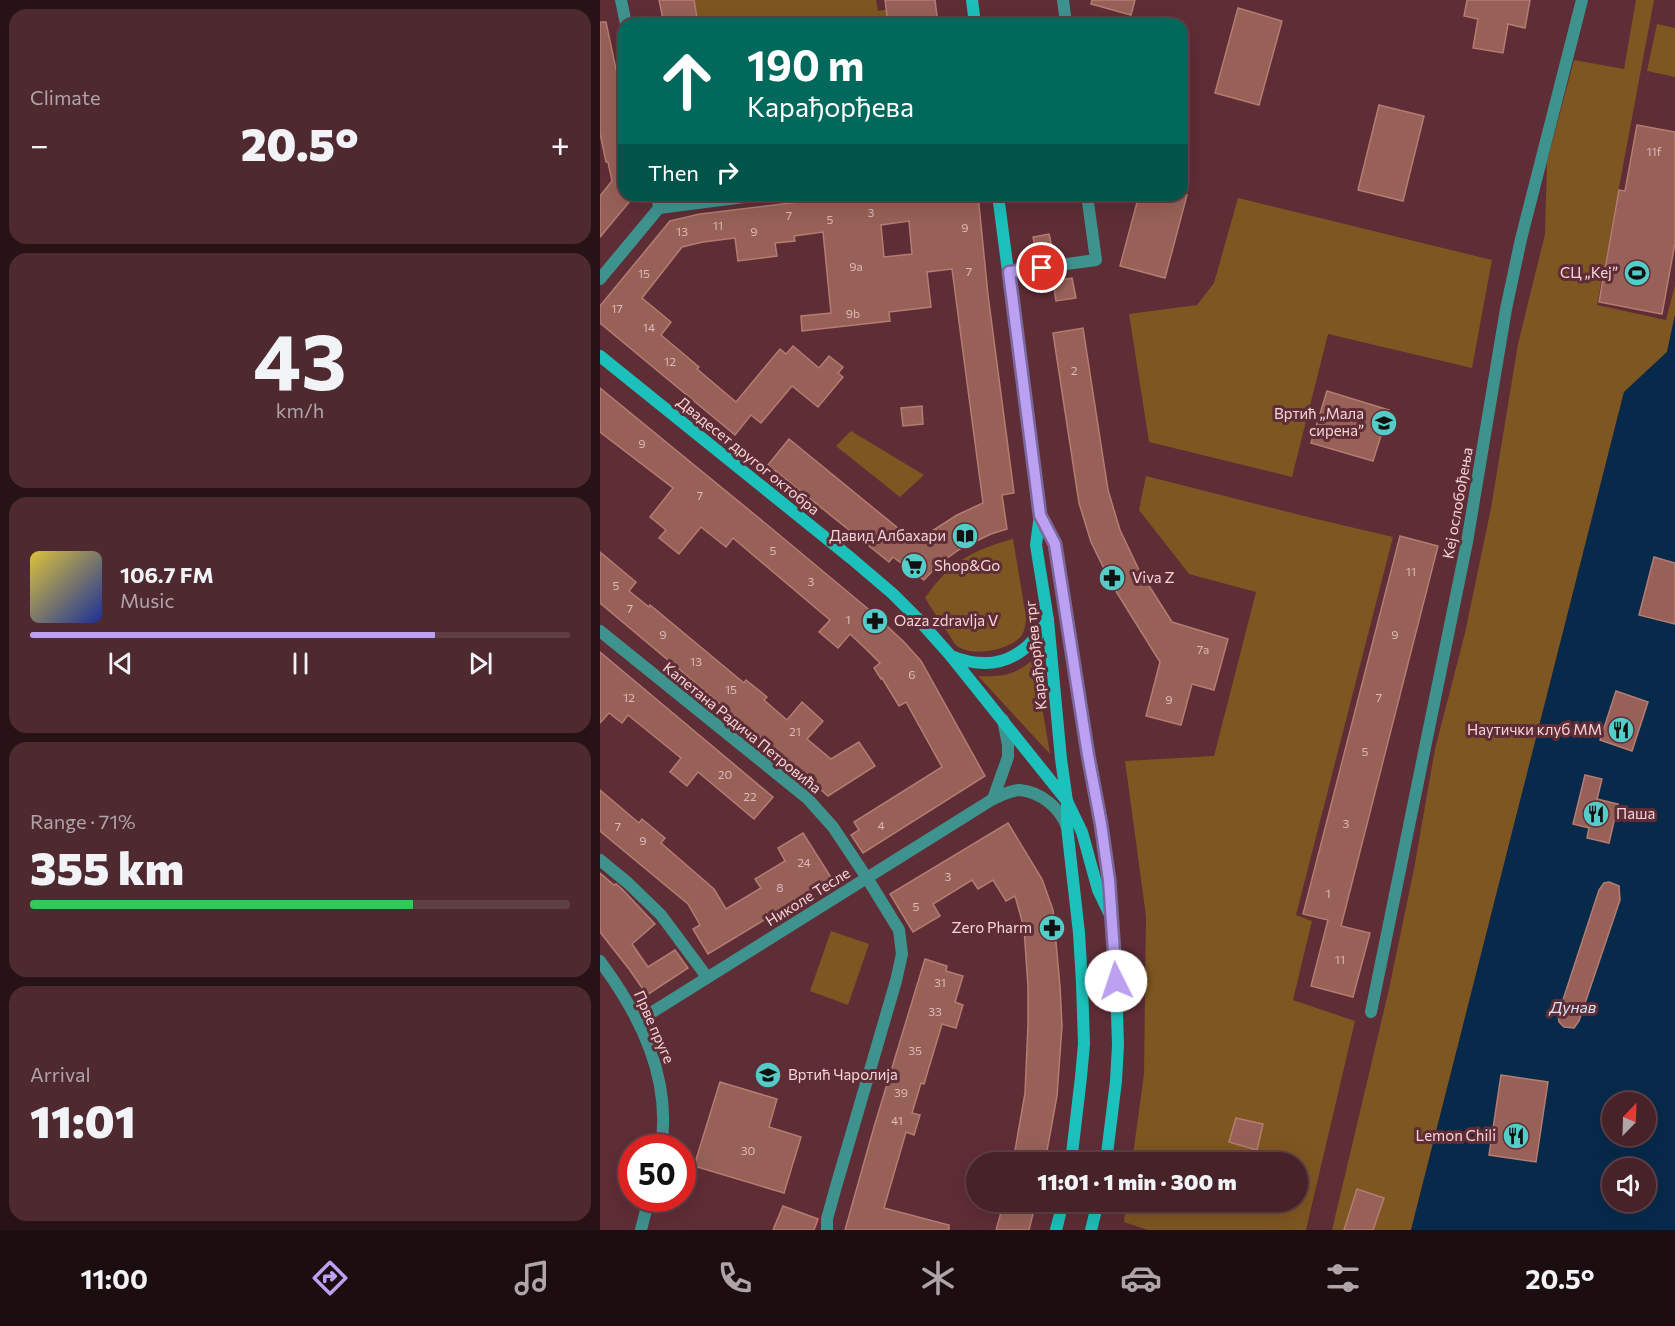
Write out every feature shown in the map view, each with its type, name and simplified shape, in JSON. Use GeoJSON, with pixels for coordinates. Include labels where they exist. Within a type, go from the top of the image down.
{"type":"FeatureCollection","features":[{"type":"Feature","properties":{"kind":"main road"},"geometry":{"type":"LineString","coordinates":[[972,0],[974,18]]}},
{"type":"Feature","properties":{"kind":"main road"},"geometry":{"type":"LineString","coordinates":[[999,201],[1040,515],[1055,544],[1109,880],[1118,1045],[1107,1152]]}},
{"type":"Feature","properties":{"kind":"main road","name":"Двадесет другог октобра"},"geometry":{"type":"LineString","coordinates":[[600,356],[835,545],[903,604],[950,655]]}},
{"type":"Feature","properties":{"kind":"main road","name":"Карађорђев трг"},"geometry":{"type":"LineString","coordinates":[[1040,515],[1036,545],[1048,620],[1067,801],[1067,827],[1080,933],[1083,1044],[1072,1152]]}},
{"type":"Feature","properties":{"kind":"main road"},"geometry":{"type":"LineString","coordinates":[[950,655],[977,664],[1013,658],[1027,649],[1048,620]]}},
{"type":"Feature","properties":{"kind":"main road"},"geometry":{"type":"LineString","coordinates":[[950,655],[1067,801],[1082,832],[1098,890],[1112,919]]}},
{"type":"Feature","properties":{"kind":"main road"},"geometry":{"type":"LineString","coordinates":[[1056,1230],[1060,1212]]}},
{"type":"Feature","properties":{"kind":"main road"},"geometry":{"type":"LineString","coordinates":[[1091,1230],[1096,1212]]}},
{"type":"Feature","properties":{"kind":"street"},"geometry":{"type":"LineString","coordinates":[[621,0],[625,18]]}},
{"type":"Feature","properties":{"kind":"street"},"geometry":{"type":"LineString","coordinates":[[1064,0],[1066,18]]}},
{"type":"Feature","properties":{"kind":"street","name":"Кеј ослобођења"},"geometry":{"type":"LineString","coordinates":[[1371,1012],[1467,542],[1506,309],[1521,239],[1582,0]]}},
{"type":"Feature","properties":{"kind":"street"},"geometry":{"type":"LineString","coordinates":[[658,201],[659,208]]}},
{"type":"Feature","properties":{"kind":"street"},"geometry":{"type":"LineString","coordinates":[[600,279],[659,208],[713,201]]}},
{"type":"Feature","properties":{"kind":"street"},"geometry":{"type":"LineString","coordinates":[[1009,272],[1096,260],[1088,201]]}},
{"type":"Feature","properties":{"kind":"street","name":"Капетана Радича Петровића"},"geometry":{"type":"LineString","coordinates":[[600,632],[807,798],[833,827],[899,930],[902,954],[896,981],[827,1219],[827,1230]]}},
{"type":"Feature","properties":{"kind":"street"},"geometry":{"type":"LineString","coordinates":[[993,799],[1008,757],[1003,720]]}},
{"type":"Feature","properties":{"kind":"street","name":"Николе Тесле"},"geometry":{"type":"LineString","coordinates":[[638,1021],[993,799],[1020,790],[1039,796],[1054,807],[1063,817],[1067,827]]}},
{"type":"Feature","properties":{"kind":"street"},"geometry":{"type":"LineString","coordinates":[[600,860],[662,915],[707,977]]}},
{"type":"Feature","properties":{"kind":"street","name":"Прве пруге"},"geometry":{"type":"LineString","coordinates":[[600,961],[625,996],[654,1059],[662,1091],[663,1134]]}},
{"type":"Feature","properties":{"kind":"street"},"geometry":{"type":"LineString","coordinates":[[641,1230],[646,1212]]}},
{"type":"Feature","properties":{"kind":"shaded area"},"geometry":{"type":"Polygon","coordinates":[[[694,0],[876,0],[878,11],[890,9],[889,18],[697,18],[694,0]]]}},
{"type":"Feature","properties":{"kind":"shaded area"},"geometry":{"type":"Polygon","coordinates":[[[1636,0],[1654,0],[1597,305],[1666,320],[1675,285],[1675,314],[1667,352],[1624,392],[1411,1230],[1332,1230],[1389,989],[1414,869],[1435,749],[1465,633],[1491,508],[1518,344],[1545,234],[1547,162],[1574,60],[1624,69],[1636,0]]]}},
{"type":"Feature","properties":{"kind":"shaded area"},"geometry":{"type":"Polygon","coordinates":[[[1657,24],[1675,28],[1675,77],[1647,71],[1657,24]]]}},
{"type":"Feature","properties":{"kind":"shaded area"},"geometry":{"type":"Polygon","coordinates":[[[1238,198],[1492,260],[1472,368],[1328,334],[1292,477],[1149,442],[1129,314],[1197,305],[1214,283],[1238,198]]]}},
{"type":"Feature","properties":{"kind":"shaded area"},"geometry":{"type":"Polygon","coordinates":[[[851,431],[924,475],[900,497],[836,446],[851,431]]]}},
{"type":"Feature","properties":{"kind":"shaded area"},"geometry":{"type":"Polygon","coordinates":[[[1146,476],[1393,537],[1296,915],[1312,921],[1293,1000],[1355,1021],[1306,1230],[1148,1230],[1124,1222],[1125,1212],[1308,1212],[1308,1152],[1133,1152],[1144,1074],[1146,916],[1125,761],[1214,756],[1256,592],[1189,574],[1139,510],[1146,476]]]}},
{"type":"Feature","properties":{"kind":"shaded area"},"geometry":{"type":"Polygon","coordinates":[[[1013,539],[1026,617],[1022,635],[1009,645],[1000,648],[980,652],[962,649],[956,645],[925,598],[943,576],[973,553],[1013,539]]]}},
{"type":"Feature","properties":{"kind":"shaded area"},"geometry":{"type":"Polygon","coordinates":[[[1034,659],[1050,754],[978,676],[1008,674],[1034,659]]]}},
{"type":"Feature","properties":{"kind":"shaded area"},"geometry":{"type":"Polygon","coordinates":[[[831,931],[869,944],[848,1005],[810,991],[831,931]]]}},
{"type":"Feature","properties":{"kind":"water","name":"Дунав"},"geometry":{"type":"Polygon","coordinates":[[[1675,315],[1675,1230],[1411,1230],[1624,392],[1667,352],[1675,315]]]}},
{"type":"Feature","properties":{"kind":"building"},"geometry":{"type":"Polygon","coordinates":[[[659,0],[694,0],[697,18],[663,18],[659,0]]]}},
{"type":"Feature","properties":{"kind":"building"},"geometry":{"type":"Polygon","coordinates":[[[885,0],[935,0],[937,18],[887,18],[885,0]]]}},
{"type":"Feature","properties":{"kind":"building"},"geometry":{"type":"Polygon","coordinates":[[[1092,0],[1135,0],[1131,15],[1091,4],[1092,0]]]}},
{"type":"Feature","properties":{"kind":"building"},"geometry":{"type":"Polygon","coordinates":[[[1467,0],[1530,0],[1525,28],[1508,24],[1503,53],[1473,48],[1478,19],[1464,16],[1467,0]]]}},
{"type":"Feature","properties":{"kind":"building"},"geometry":{"type":"Polygon","coordinates":[[[1238,8],[1282,21],[1259,105],[1215,93],[1238,8]]]}},
{"type":"Feature","properties":{"kind":"building"},"geometry":{"type":"Polygon","coordinates":[[[600,22],[606,22],[618,79],[618,201],[630,201],[600,237],[600,196],[612,181],[600,133],[600,22]]]}},
{"type":"Feature","properties":{"kind":"building"},"geometry":{"type":"Polygon","coordinates":[[[1379,105],[1424,116],[1403,201],[1358,190],[1379,105]]]}},
{"type":"Feature","properties":{"kind":"building","name":"СЦ „Кеј”"},"geometry":{"type":"Polygon","coordinates":[[[1637,125],[1675,132],[1675,243],[1662,314],[1599,302],[1619,190],[1625,191],[1637,125]]]}},
{"type":"Feature","properties":{"kind":"building"},"geometry":{"type":"Polygon","coordinates":[[[807,201],[979,201],[988,295],[1014,493],[1002,495],[1007,529],[960,549],[939,564],[924,580],[893,557],[889,562],[768,465],[789,439],[915,542],[957,515],[983,503],[952,269],[927,272],[931,307],[889,312],[890,321],[802,331],[801,316],[831,313],[823,232],[794,236],[795,241],[775,243],[777,256],[738,261],[735,238],[682,247],[642,298],[671,322],[661,335],[736,402],[780,349],[786,354],[793,346],[819,368],[829,356],[843,367],[838,373],[843,377],[818,407],[792,386],[761,423],[751,415],[735,435],[600,323],[600,306],[670,221],[700,214],[807,201]],[[909,221],[881,225],[884,257],[912,254],[909,221]]]}},
{"type":"Feature","properties":{"kind":"building"},"geometry":{"type":"Polygon","coordinates":[[[1137,201],[1185,201],[1165,278],[1120,266],[1137,201]]]}},
{"type":"Feature","properties":{"kind":"building"},"geometry":{"type":"Polygon","coordinates":[[[1049,234],[1053,252],[1037,255],[1033,237],[1049,234]]]}},
{"type":"Feature","properties":{"kind":"building"},"geometry":{"type":"Polygon","coordinates":[[[1072,278],[1076,298],[1056,301],[1053,281],[1072,278]]]}},
{"type":"Feature","properties":{"kind":"building"},"geometry":{"type":"Polygon","coordinates":[[[1083,328],[1108,490],[1120,530],[1139,570],[1172,622],[1228,639],[1214,690],[1192,684],[1181,725],[1146,716],[1160,662],[1112,585],[1091,542],[1079,503],[1053,333],[1083,328]]]}},
{"type":"Feature","properties":{"kind":"building"},"geometry":{"type":"Polygon","coordinates":[[[600,388],[873,613],[904,642],[921,661],[985,776],[863,853],[851,835],[859,830],[854,822],[942,767],[906,702],[899,706],[874,668],[880,663],[867,650],[850,634],[838,648],[819,632],[830,620],[733,538],[726,547],[701,527],[679,554],[659,538],[666,530],[650,517],[673,488],[600,432],[600,388]]]}},
{"type":"Feature","properties":{"kind":"building"},"geometry":{"type":"Polygon","coordinates":[[[1327,391],[1389,410],[1373,461],[1311,443],[1327,391]]]}},
{"type":"Feature","properties":{"kind":"building"},"geometry":{"type":"Polygon","coordinates":[[[922,406],[923,424],[903,426],[901,408],[922,406]]]}},
{"type":"Feature","properties":{"kind":"building"},"geometry":{"type":"Polygon","coordinates":[[[1400,536],[1438,546],[1341,926],[1370,933],[1353,997],[1311,986],[1328,920],[1303,914],[1400,536]]]}},
{"type":"Feature","properties":{"kind":"building"},"geometry":{"type":"Polygon","coordinates":[[[600,552],[636,582],[629,591],[649,607],[650,605],[744,683],[746,680],[767,697],[764,700],[787,720],[802,702],[823,721],[807,739],[831,759],[859,742],[875,766],[828,796],[600,603],[600,552]]]}},
{"type":"Feature","properties":{"kind":"building"},"geometry":{"type":"Polygon","coordinates":[[[1654,557],[1675,563],[1675,624],[1639,615],[1654,557]]]}},
{"type":"Feature","properties":{"kind":"building"},"geometry":{"type":"Polygon","coordinates":[[[600,652],[773,797],[754,819],[698,772],[687,786],[670,772],[681,758],[628,715],[622,723],[609,713],[600,723],[600,652]]]}},
{"type":"Feature","properties":{"kind":"building","name":"Наутички клуб ММ"},"geometry":{"type":"Polygon","coordinates":[[[1616,691],[1648,702],[1632,751],[1600,740],[1616,691]]]}},
{"type":"Feature","properties":{"kind":"building","name":"Паша"},"geometry":{"type":"Polygon","coordinates":[[[1585,775],[1602,779],[1597,799],[1618,804],[1609,843],[1587,838],[1589,828],[1573,824],[1585,775]]]}},
{"type":"Feature","properties":{"kind":"building"},"geometry":{"type":"Polygon","coordinates":[[[600,790],[639,823],[642,819],[665,838],[661,843],[714,889],[726,909],[761,888],[755,879],[785,861],[778,848],[803,833],[832,879],[708,954],[693,929],[700,925],[688,904],[600,831],[600,790]]]}},
{"type":"Feature","properties":{"kind":"building"},"geometry":{"type":"Polygon","coordinates":[[[1008,823],[1042,879],[1053,910],[1062,1026],[1057,1096],[1047,1152],[1015,1152],[1025,1093],[1028,1025],[1024,928],[1015,896],[1006,901],[993,880],[978,889],[972,880],[933,904],[940,916],[913,932],[890,894],[1008,823]]]}},
{"type":"Feature","properties":{"kind":"building"},"geometry":{"type":"Polygon","coordinates":[[[600,873],[622,889],[655,924],[632,944],[648,967],[675,950],[688,968],[647,995],[600,932],[600,873]]]}},
{"type":"Feature","properties":{"kind":"building"},"geometry":{"type":"Polygon","coordinates":[[[1609,882],[1619,886],[1620,900],[1579,1021],[1574,1028],[1564,1027],[1559,1022],[1558,1015],[1599,890],[1604,883],[1609,882]]]}},
{"type":"Feature","properties":{"kind":"building"},"geometry":{"type":"Polygon","coordinates":[[[925,959],[947,966],[946,971],[963,976],[955,1002],[963,1005],[956,1028],[942,1024],[924,1084],[921,1083],[912,1113],[920,1115],[914,1135],[906,1132],[884,1208],[949,1225],[949,1230],[845,1230],[874,1127],[925,959]]]}},
{"type":"Feature","properties":{"kind":"building","name":"Lemon Chili"},"geometry":{"type":"Polygon","coordinates":[[[1501,1075],[1548,1082],[1536,1162],[1489,1155],[1501,1075]]]}},
{"type":"Feature","properties":{"kind":"building"},"geometry":{"type":"Polygon","coordinates":[[[720,1082],[777,1099],[769,1127],[801,1137],[784,1193],[696,1167],[696,1160],[720,1082]]]}},
{"type":"Feature","properties":{"kind":"building"},"geometry":{"type":"Polygon","coordinates":[[[1236,1118],[1263,1124],[1257,1150],[1229,1142],[1236,1118]]]}},
{"type":"Feature","properties":{"kind":"building"},"geometry":{"type":"Polygon","coordinates":[[[1357,1189],[1384,1198],[1373,1230],[1344,1230],[1357,1189]]]}},
{"type":"Feature","properties":{"kind":"building"},"geometry":{"type":"Polygon","coordinates":[[[783,1206],[818,1219],[814,1230],[773,1230],[783,1206]]]}},
{"type":"Feature","properties":{"kind":"building"},"geometry":{"type":"Polygon","coordinates":[[[1001,1212],[1034,1212],[1029,1230],[996,1230],[1001,1212]]]}},
{"type":"Feature","properties":{"kind":"place","name":"СЦ „Кеј”"},"geometry":{"type":"Point","coordinates":[1637,273]}},
{"type":"Feature","properties":{"kind":"place","name":"Вртић „Мала сирена”"},"geometry":{"type":"Point","coordinates":[1384,423]}},
{"type":"Feature","properties":{"kind":"place","name":"Давид Албахари"},"geometry":{"type":"Point","coordinates":[965,536]}},
{"type":"Feature","properties":{"kind":"place","name":"Shop&Go"},"geometry":{"type":"Point","coordinates":[914,566]}},
{"type":"Feature","properties":{"kind":"place","name":"Viva Z"},"geometry":{"type":"Point","coordinates":[1112,578]}},
{"type":"Feature","properties":{"kind":"place","name":"Oaza zdravlja V"},"geometry":{"type":"Point","coordinates":[875,621]}},
{"type":"Feature","properties":{"kind":"place","name":"Наутички клуб ММ"},"geometry":{"type":"Point","coordinates":[1621,730]}},
{"type":"Feature","properties":{"kind":"place","name":"Паша"},"geometry":{"type":"Point","coordinates":[1596,814]}},
{"type":"Feature","properties":{"kind":"place","name":"Zero Pharm"},"geometry":{"type":"Point","coordinates":[1052,928]}},
{"type":"Feature","properties":{"kind":"place","name":"Вртић Чаролија"},"geometry":{"type":"Point","coordinates":[768,1075]}},
{"type":"Feature","properties":{"kind":"place","name":"Lemon Chili"},"geometry":{"type":"Point","coordinates":[1516,1136]}},
{"type":"Feature","properties":{"kind":"route"},"geometry":{"type":"LineString","coordinates":[[1042,268],[1009,272],[1040,515],[1055,544],[1101,824],[1109,880],[1116,981]]}}]}
